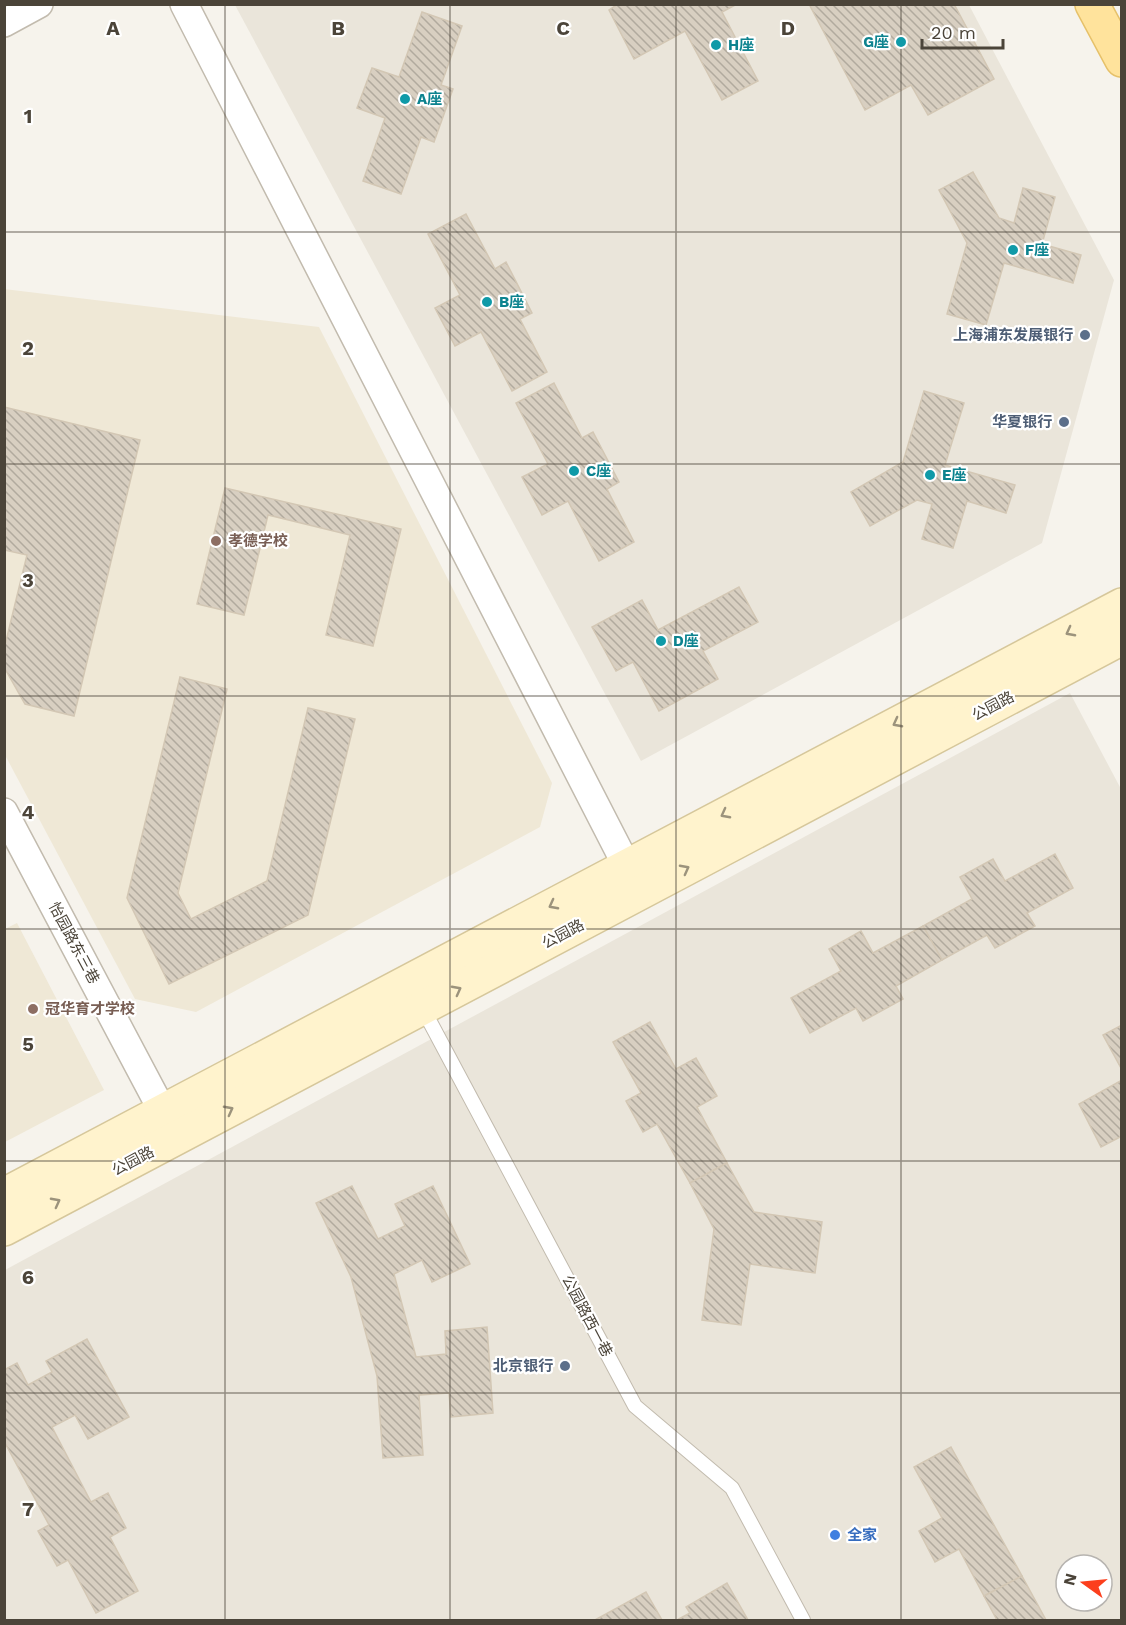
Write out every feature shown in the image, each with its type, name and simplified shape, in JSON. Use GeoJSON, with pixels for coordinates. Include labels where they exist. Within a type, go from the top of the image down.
{"type":"FeatureCollection","features":[{"type":"Feature","properties":{"kind":"main road"},"geometry":{"type":"LineString","coordinates":[[1092,4],[1122,60]]}},
{"type":"Feature","properties":{"kind":"main road","name":"公园路"},"geometry":{"type":"LineString","coordinates":[[4,1229],[169,1125],[633,879],[1122,604]]}},
{"type":"Feature","properties":{"kind":"main road","name":"公园路"},"geometry":{"type":"LineString","coordinates":[[633,879],[1122,638]]}},
{"type":"Feature","properties":{"kind":"main road","name":"公园路"},"geometry":{"type":"LineString","coordinates":[[4,1195],[169,1125]]}},
{"type":"Feature","properties":{"kind":"street"},"geometry":{"type":"LineString","coordinates":[[4,23],[39,4]]}},
{"type":"Feature","properties":{"kind":"street"},"geometry":{"type":"LineString","coordinates":[[184,4],[633,879]]}},
{"type":"Feature","properties":{"kind":"street","name":"怡园路东三巷"},"geometry":{"type":"LineString","coordinates":[[4,812],[169,1125]]}},
{"type":"Feature","properties":{"kind":"lane","name":"公园路西一巷"},"geometry":{"type":"LineString","coordinates":[[415,995],[635,1406],[732,1488],[802,1620]]}},
{"type":"Feature","properties":{"kind":"shaded area"},"geometry":{"type":"Polygon","coordinates":[[[235,5],[969,5],[1114,280],[1042,543],[641,761],[235,5]]]}},
{"type":"Feature","properties":{"kind":"shaded area","name":"孝德学校"},"geometry":{"type":"Polygon","coordinates":[[[4,289],[319,327],[552,783],[540,827],[196,1012],[135,999],[5,755],[4,289]]]}},
{"type":"Feature","properties":{"kind":"shaded area"},"geometry":{"type":"Polygon","coordinates":[[[1070,693],[1121,789],[1121,1620],[5,1620],[5,1270],[1070,693]]]}},
{"type":"Feature","properties":{"kind":"shaded area","name":"冠华育才学校"},"geometry":{"type":"Polygon","coordinates":[[[17,923],[104,1090],[5,1142],[5,929],[17,923]]]}},
{"type":"Feature","properties":{"kind":"building","name":"H座"},"geometry":{"type":"Polygon","coordinates":[[[618,4],[737,4],[722,12],[758,81],[722,100],[685,31],[634,59],[609,10],[618,4]]]}},
{"type":"Feature","properties":{"kind":"building","name":"G座"},"geometry":{"type":"Polygon","coordinates":[[[809,4],[954,4],[994,79],[928,115],[911,85],[865,110],[809,4]]]}},
{"type":"Feature","properties":{"kind":"building","name":"A座"},"geometry":{"type":"Polygon","coordinates":[[[422,12],[462,26],[441,85],[453,89],[434,142],[421,137],[401,194],[363,181],[385,118],[357,108],[372,68],[399,77],[422,12]]]}},
{"type":"Feature","properties":{"kind":"building","name":"F座"},"geometry":{"type":"Polygon","coordinates":[[[973,172],[999,218],[1014,223],[1023,188],[1055,197],[1042,244],[1081,255],[1073,283],[1004,263],[986,325],[947,314],[967,243],[939,190],[973,172]]]}},
{"type":"Feature","properties":{"kind":"building","name":"B座"},"geometry":{"type":"Polygon","coordinates":[[[466,214],[495,269],[506,262],[532,313],[520,319],[547,372],[512,391],[481,332],[455,346],[435,308],[460,295],[428,234],[466,214]]]}},
{"type":"Feature","properties":{"kind":"building","name":"C座"},"geometry":{"type":"Polygon","coordinates":[[[554,383],[582,438],[593,432],[619,482],[607,489],[634,542],[599,561],[568,501],[542,515],[522,477],[548,464],[516,403],[554,383]]]}},
{"type":"Feature","properties":{"kind":"building","name":"E座"},"geometry":{"type":"Polygon","coordinates":[[[924,391],[964,403],[945,465],[1015,485],[1006,513],[967,501],[953,548],[922,539],[932,504],[917,500],[870,526],[851,492],[903,462],[924,391]]]}},
{"type":"Feature","properties":{"kind":"building"},"geometry":{"type":"Polygon","coordinates":[[[4,407],[140,440],[74,716],[25,704],[4,667],[4,649],[27,555],[4,550],[4,407]]]}},
{"type":"Feature","properties":{"kind":"building"},"geometry":{"type":"Polygon","coordinates":[[[225,488],[401,529],[373,646],[326,635],[350,535],[268,515],[244,615],[197,604],[225,488]]]}},
{"type":"Feature","properties":{"kind":"building","name":"D座"},"geometry":{"type":"Polygon","coordinates":[[[739,587],[758,622],[703,651],[718,679],[659,711],[633,662],[616,671],[592,627],[642,600],[658,630],[739,587]]]}},
{"type":"Feature","properties":{"kind":"building"},"geometry":{"type":"Polygon","coordinates":[[[180,677],[227,689],[178,893],[191,919],[267,881],[308,708],[355,719],[308,915],[169,984],[127,898],[180,677]]]}},
{"type":"Feature","properties":{"kind":"building"},"geometry":{"type":"Polygon","coordinates":[[[1055,854],[1073,888],[1027,913],[1035,926],[995,948],[987,935],[942,960],[923,926],[972,899],[960,877],[993,859],[1005,881],[1055,854]]]}},
{"type":"Feature","properties":{"kind":"building"},"geometry":{"type":"Polygon","coordinates":[[[923,926],[942,960],[896,986],[903,999],[863,1021],[856,1008],[810,1033],[791,998],[841,971],[829,949],[861,931],[873,953],[923,926]]]}},
{"type":"Feature","properties":{"kind":"building"},"geometry":{"type":"Polygon","coordinates":[[[650,1022],[676,1069],[696,1058],[717,1096],[697,1107],[727,1163],[690,1183],[657,1124],[643,1132],[626,1101],[641,1093],[613,1042],[650,1022]]]}},
{"type":"Feature","properties":{"kind":"building"},"geometry":{"type":"Polygon","coordinates":[[[1122,1025],[1122,1070],[1103,1035],[1122,1025]]]}},
{"type":"Feature","properties":{"kind":"building"},"geometry":{"type":"Polygon","coordinates":[[[1122,1080],[1122,1136],[1101,1147],[1079,1104],[1122,1080]]]}},
{"type":"Feature","properties":{"kind":"building"},"geometry":{"type":"Polygon","coordinates":[[[727,1163],[754,1212],[822,1222],[815,1273],[750,1264],[741,1325],[702,1320],[714,1229],[690,1183],[727,1163]]]}},
{"type":"Feature","properties":{"kind":"building"},"geometry":{"type":"Polygon","coordinates":[[[352,1186],[378,1239],[405,1226],[395,1204],[433,1186],[470,1264],[432,1282],[422,1260],[394,1274],[416,1357],[446,1354],[445,1331],[487,1327],[493,1413],[451,1417],[449,1393],[419,1395],[423,1455],[383,1458],[377,1376],[351,1277],[316,1203],[352,1186]]]}},
{"type":"Feature","properties":{"kind":"building"},"geometry":{"type":"Polygon","coordinates":[[[87,1339],[129,1417],[88,1439],[75,1415],[52,1427],[91,1502],[108,1493],[126,1528],[110,1537],[138,1591],[96,1613],[68,1560],[57,1566],[38,1531],[49,1525],[4,1441],[4,1370],[17,1363],[28,1385],[52,1372],[46,1361],[87,1339]]]}},
{"type":"Feature","properties":{"kind":"building"},"geometry":{"type":"Polygon","coordinates":[[[951,1447],[1022,1576],[984,1596],[959,1549],[935,1562],[919,1531],[942,1518],[914,1467],[951,1447]]]}},
{"type":"Feature","properties":{"kind":"building"},"geometry":{"type":"Polygon","coordinates":[[[1022,1576],[1046,1620],[997,1620],[984,1596],[1022,1576]]]}},
{"type":"Feature","properties":{"kind":"building"},"geometry":{"type":"Polygon","coordinates":[[[727,1583],[748,1620],[677,1620],[690,1613],[686,1607],[727,1583]]]}},
{"type":"Feature","properties":{"kind":"building"},"geometry":{"type":"Polygon","coordinates":[[[646,1592],[662,1620],[595,1620],[646,1592]]]}},
{"type":"Feature","properties":{"kind":"place","name":"G座"},"geometry":{"type":"Point","coordinates":[901,42]}},
{"type":"Feature","properties":{"kind":"place","name":"H座"},"geometry":{"type":"Point","coordinates":[716,45]}},
{"type":"Feature","properties":{"kind":"place","name":"A座"},"geometry":{"type":"Point","coordinates":[405,99]}},
{"type":"Feature","properties":{"kind":"place","name":"F座"},"geometry":{"type":"Point","coordinates":[1013,250]}},
{"type":"Feature","properties":{"kind":"place","name":"B座"},"geometry":{"type":"Point","coordinates":[487,302]}},
{"type":"Feature","properties":{"kind":"place","name":"上海浦东发展银行"},"geometry":{"type":"Point","coordinates":[1085,335]}},
{"type":"Feature","properties":{"kind":"place","name":"华夏银行"},"geometry":{"type":"Point","coordinates":[1064,422]}},
{"type":"Feature","properties":{"kind":"place","name":"C座"},"geometry":{"type":"Point","coordinates":[574,471]}},
{"type":"Feature","properties":{"kind":"place","name":"E座"},"geometry":{"type":"Point","coordinates":[930,475]}},
{"type":"Feature","properties":{"kind":"place","name":"孝德学校"},"geometry":{"type":"Point","coordinates":[216,541]}},
{"type":"Feature","properties":{"kind":"place","name":"D座"},"geometry":{"type":"Point","coordinates":[661,641]}},
{"type":"Feature","properties":{"kind":"place","name":"冠华育才学校"},"geometry":{"type":"Point","coordinates":[33,1009]}},
{"type":"Feature","properties":{"kind":"place","name":"北京银行"},"geometry":{"type":"Point","coordinates":[565,1366]}},
{"type":"Feature","properties":{"kind":"place","name":"全家"},"geometry":{"type":"Point","coordinates":[835,1535]}}]}
